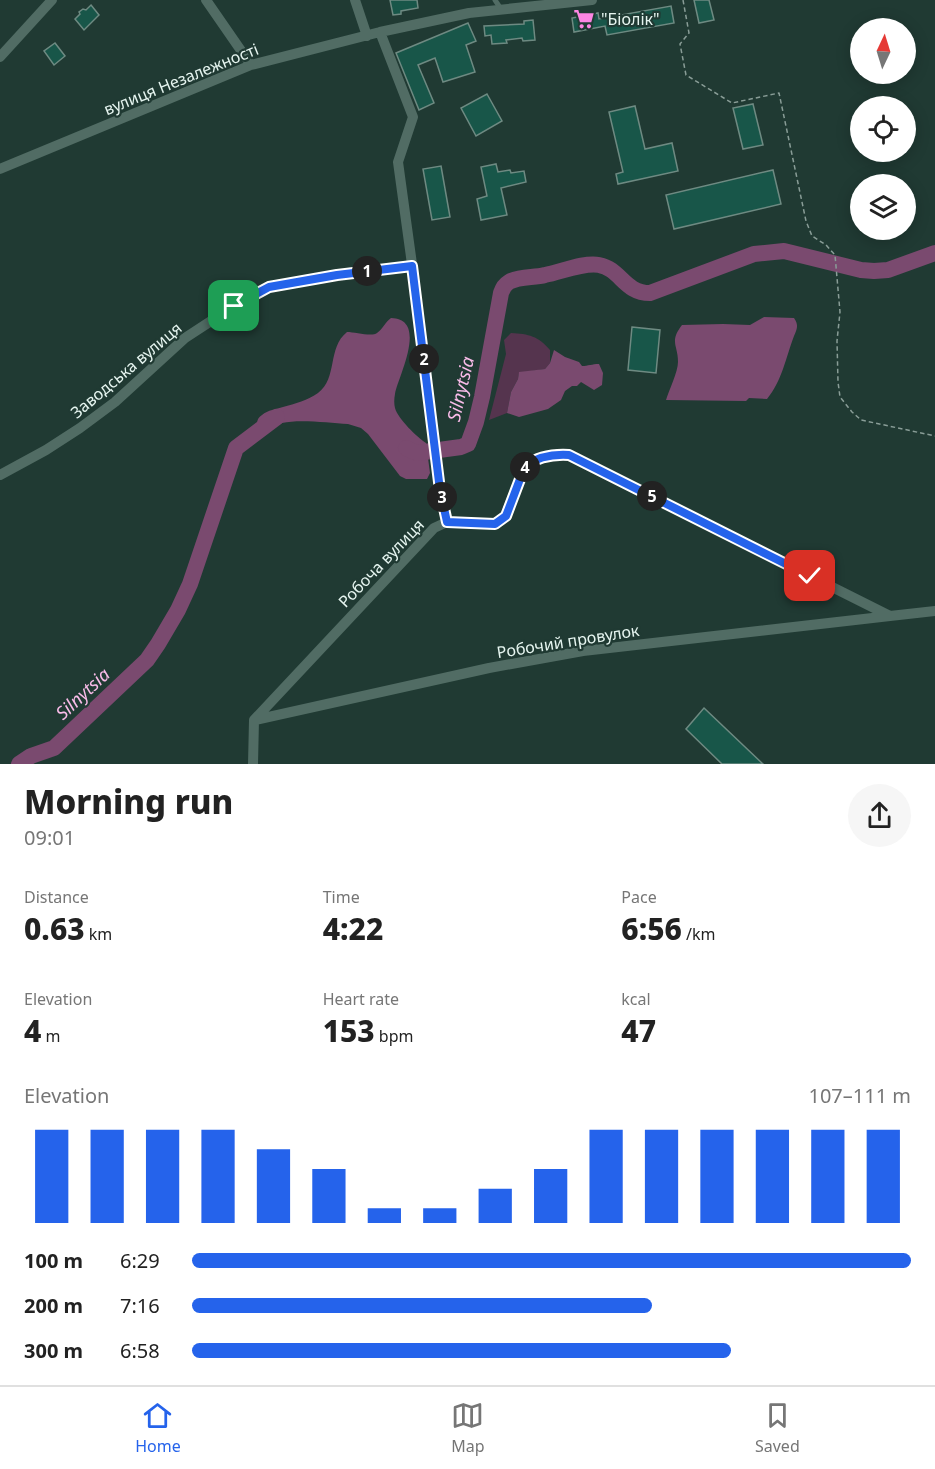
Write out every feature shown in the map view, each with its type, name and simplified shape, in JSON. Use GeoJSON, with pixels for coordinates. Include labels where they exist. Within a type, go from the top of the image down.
{"type":"FeatureCollection","features":[{"type":"Feature","properties":{"kind":"street"},"geometry":{"type":"LineString","coordinates":[[0,57],[52,0]]}},
{"type":"Feature","properties":{"kind":"street"},"geometry":{"type":"LineString","coordinates":[[207,0],[251,65]]}},
{"type":"Feature","properties":{"kind":"street"},"geometry":{"type":"LineString","coordinates":[[355,0],[367,36]]}},
{"type":"Feature","properties":{"kind":"street","name":"вулиця Незалежності"},"geometry":{"type":"LineString","coordinates":[[0,169],[251,65],[324,45],[469,13],[592,0]]}},
{"type":"Feature","properties":{"kind":"street"},"geometry":{"type":"LineString","coordinates":[[380,32],[413,117],[398,162],[440,490],[447,522]]}},
{"type":"Feature","properties":{"kind":"street","name":"Заводська вулиця"},"geometry":{"type":"LineString","coordinates":[[0,475],[80,428],[115,402],[185,338],[234,306],[269,287],[337,275],[412,266]]}},
{"type":"Feature","properties":{"kind":"street","name":"Робоча вулиця"},"geometry":{"type":"LineString","coordinates":[[254,720],[434,528],[447,522],[495,524],[506,516],[525,466],[552,454],[569,455],[890,616]]}},
{"type":"Feature","properties":{"kind":"street"},"geometry":{"type":"LineString","coordinates":[[890,616],[935,611]]}},
{"type":"Feature","properties":{"kind":"street","name":"Робочий провулок"},"geometry":{"type":"LineString","coordinates":[[254,720],[489,668],[584,651],[890,616]]}},
{"type":"Feature","properties":{"kind":"street"},"geometry":{"type":"LineString","coordinates":[[253,764],[254,720]]}},
{"type":"Feature","properties":{"kind":"lane"},"geometry":{"type":"LineString","coordinates":[[495,0],[502,10]]}},
{"type":"Feature","properties":{"kind":"path"},"geometry":{"type":"LineString","coordinates":[[683,0],[689,33],[680,44],[686,75],[732,103],[779,93],[806,221],[812,236],[826,245],[835,255],[840,312],[837,341],[840,397],[861,420],[935,436]]}},
{"type":"Feature","properties":{"kind":"shaded area"},"geometry":{"type":"Polygon","coordinates":[[[764,317],[794,318],[797,325],[780,377],[767,399],[666,400],[678,366],[675,340],[682,325],[750,325],[764,317]]]}},
{"type":"Feature","properties":{"kind":"shaded area"},"geometry":{"type":"Polygon","coordinates":[[[391,318],[402,321],[408,328],[410,338],[395,394],[395,408],[404,422],[426,443],[430,473],[427,479],[406,479],[400,476],[368,434],[361,428],[348,424],[289,422],[260,432],[257,422],[264,413],[306,400],[324,387],[331,371],[337,346],[347,332],[375,334],[391,318]]]}},
{"type":"Feature","properties":{"kind":"shaded area"},"geometry":{"type":"Polygon","coordinates":[[[511,333],[528,335],[541,342],[550,350],[550,363],[545,369],[519,373],[511,392],[507,413],[489,420],[506,354],[504,340],[511,333]]]}},
{"type":"Feature","properties":{"kind":"shaded area"},"geometry":{"type":"Polygon","coordinates":[[[554,350],[579,362],[582,366],[599,364],[603,373],[602,385],[594,390],[581,382],[565,391],[561,400],[548,409],[519,417],[507,413],[511,392],[519,372],[545,369],[550,363],[554,350]]]}},
{"type":"Feature","properties":{"kind":"building"},"geometry":{"type":"Polygon","coordinates":[[[390,0],[417,0],[418,8],[393,15],[390,0]]]}},
{"type":"Feature","properties":{"kind":"building"},"geometry":{"type":"Polygon","coordinates":[[[694,0],[709,0],[714,20],[699,23],[694,0]]]}},
{"type":"Feature","properties":{"kind":"building"},"geometry":{"type":"Polygon","coordinates":[[[91,5],[99,15],[84,30],[75,19],[80,14],[79,12],[91,5]]]}},
{"type":"Feature","properties":{"kind":"building"},"geometry":{"type":"Polygon","coordinates":[[[671,6],[674,23],[607,35],[605,26],[574,32],[572,18],[598,13],[599,19],[671,6]]]}},
{"type":"Feature","properties":{"kind":"building"},"geometry":{"type":"Polygon","coordinates":[[[533,20],[535,40],[523,41],[522,38],[506,40],[507,43],[492,44],[491,35],[485,36],[484,26],[524,24],[524,21],[533,20]]]}},
{"type":"Feature","properties":{"kind":"building"},"geometry":{"type":"Polygon","coordinates":[[[468,23],[476,41],[466,45],[475,72],[443,82],[435,58],[418,65],[434,103],[419,110],[396,53],[468,23]]]}},
{"type":"Feature","properties":{"kind":"building"},"geometry":{"type":"Polygon","coordinates":[[[55,43],[65,56],[54,65],[44,51],[55,43]]]}},
{"type":"Feature","properties":{"kind":"building"},"geometry":{"type":"Polygon","coordinates":[[[487,94],[502,121],[476,136],[461,108],[487,94]]]}},
{"type":"Feature","properties":{"kind":"building"},"geometry":{"type":"Polygon","coordinates":[[[753,104],[763,145],[743,149],[733,108],[753,104]]]}},
{"type":"Feature","properties":{"kind":"building"},"geometry":{"type":"Polygon","coordinates":[[[635,106],[645,149],[672,143],[678,171],[618,184],[616,174],[623,172],[609,112],[635,106]]]}},
{"type":"Feature","properties":{"kind":"building"},"geometry":{"type":"Polygon","coordinates":[[[496,164],[498,172],[524,171],[526,182],[501,188],[507,215],[481,220],[477,199],[487,196],[481,167],[496,164]]]}},
{"type":"Feature","properties":{"kind":"building"},"geometry":{"type":"Polygon","coordinates":[[[441,166],[450,217],[432,220],[423,169],[441,166]]]}},
{"type":"Feature","properties":{"kind":"building"},"geometry":{"type":"Polygon","coordinates":[[[773,170],[781,204],[674,229],[666,195],[773,170]]]}},
{"type":"Feature","properties":{"kind":"building"},"geometry":{"type":"Polygon","coordinates":[[[632,327],[660,330],[656,373],[628,370],[632,327]]]}},
{"type":"Feature","properties":{"kind":"building"},"geometry":{"type":"Polygon","coordinates":[[[704,708],[763,764],[722,764],[686,729],[704,708]]]}},
{"type":"Feature","properties":{"kind":"waterway","name":"Silnytsia"},"geometry":{"type":"LineString","coordinates":[[406,448],[417,453],[468,444],[482,397],[501,293],[505,285],[513,280],[593,264],[613,271],[634,289],[650,293],[754,254],[784,251],[861,270],[874,271],[888,270],[935,253]]}},
{"type":"Feature","properties":{"kind":"waterway","name":"Silnytsia"},"geometry":{"type":"LineString","coordinates":[[19,764],[31,756],[54,748],[147,660],[178,610],[190,584],[236,448],[277,417]]}},
{"type":"Feature","properties":{"kind":"place","name":"\"Біолік\""},"geometry":{"type":"Point","coordinates":[584,19]}},
{"type":"Feature","properties":{"kind":"route"},"geometry":{"type":"LineString","coordinates":[[234,306],[269,287],[337,275],[412,266],[440,490],[447,522],[495,524],[506,516],[525,466],[552,454],[569,455],[810,576]]}}]}
